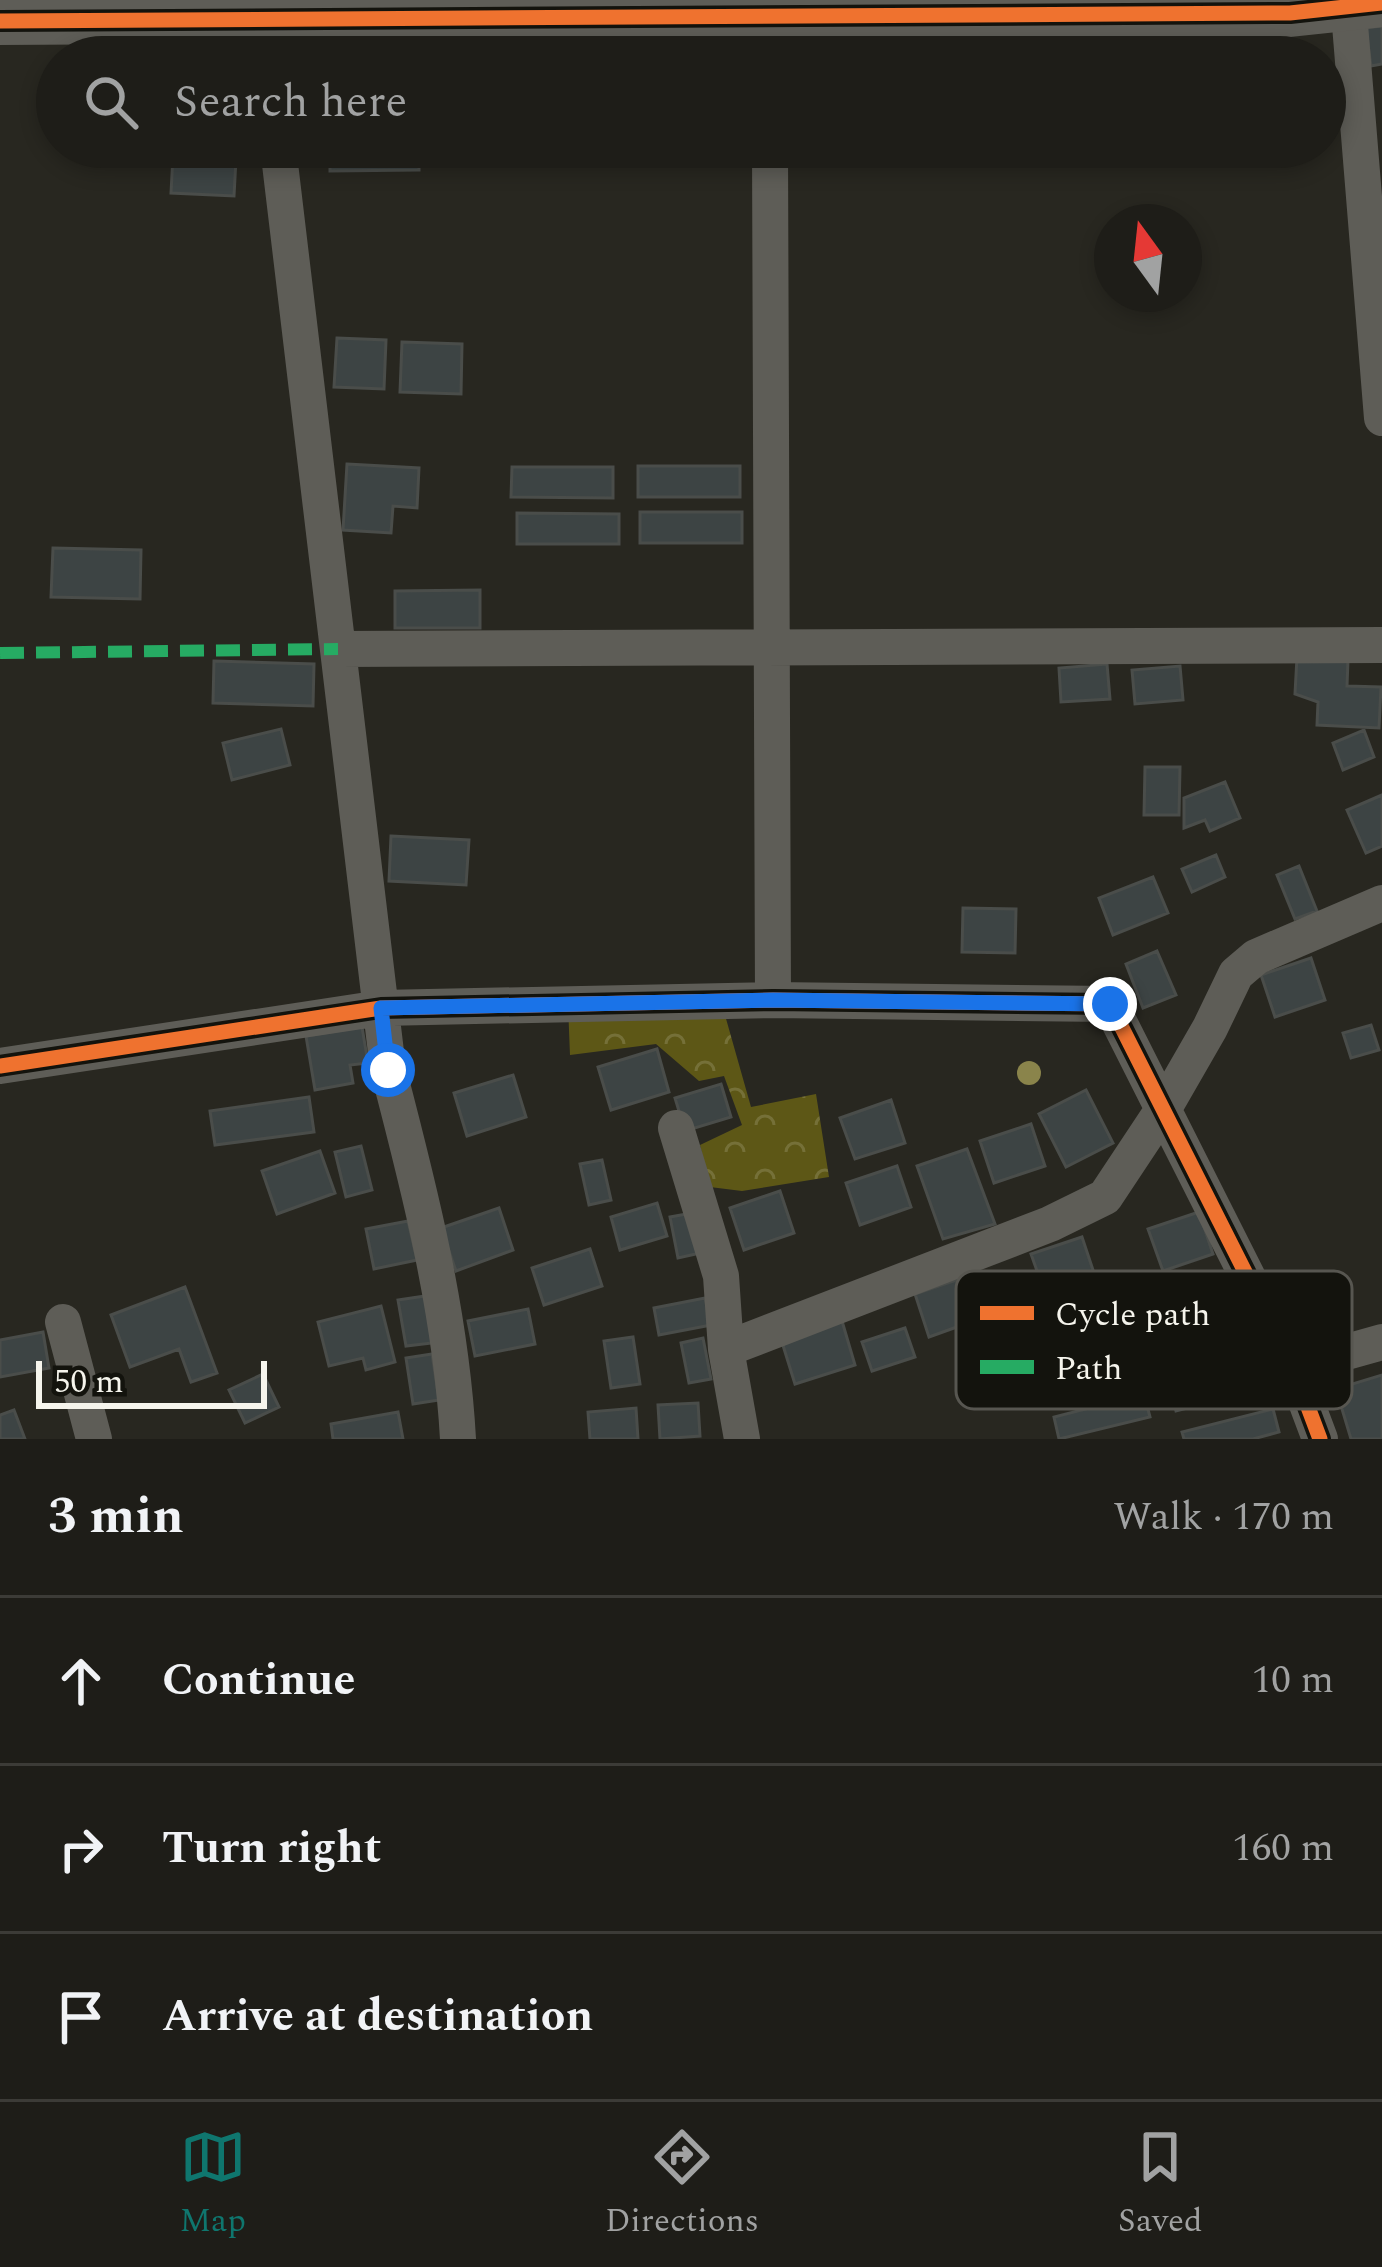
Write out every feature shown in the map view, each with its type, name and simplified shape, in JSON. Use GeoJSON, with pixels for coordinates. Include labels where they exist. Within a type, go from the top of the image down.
{"type":"FeatureCollection","features":[{"type":"Feature","properties":{"kind":"street"},"geometry":{"type":"LineString","coordinates":[[0,21],[264,26],[770,24],[1360,4],[1382,418]]}},
{"type":"Feature","properties":{"kind":"street"},"geometry":{"type":"LineString","coordinates":[[281,168],[388,1070],[427,1218],[458,1439]]}},
{"type":"Feature","properties":{"kind":"street"},"geometry":{"type":"LineString","coordinates":[[770,168],[773,1000]]}},
{"type":"Feature","properties":{"kind":"street"},"geometry":{"type":"LineString","coordinates":[[338,649],[1382,645]]}},
{"type":"Feature","properties":{"kind":"street"},"geometry":{"type":"LineString","coordinates":[[726,1349],[1050,1224],[1105,1197],[1164,1108],[1236,974],[1256,957],[1382,903]]}},
{"type":"Feature","properties":{"kind":"street"},"geometry":{"type":"LineString","coordinates":[[0,1066],[381,1008],[773,1000],[1110,1004],[1245,1271]]}},
{"type":"Feature","properties":{"kind":"street"},"geometry":{"type":"LineString","coordinates":[[676,1128],[721,1276],[726,1349],[742,1439]]}},
{"type":"Feature","properties":{"kind":"street"},"geometry":{"type":"LineString","coordinates":[[63,1322],[94,1439]]}},
{"type":"Feature","properties":{"kind":"street"},"geometry":{"type":"LineString","coordinates":[[1352,1350],[1382,1342]]}},
{"type":"Feature","properties":{"kind":"street"},"geometry":{"type":"LineString","coordinates":[[1309,1409],[1320,1439]]}},
{"type":"Feature","properties":{"kind":"green space"},"geometry":{"type":"Polygon","coordinates":[[[721,1001],[751,1107],[816,1094],[829,1177],[742,1191],[710,1187],[700,1145],[742,1125],[724,1076],[699,1081],[656,1044],[570,1055],[568,1004],[721,1001]]]}},
{"type":"Feature","properties":{"kind":"building"},"geometry":{"type":"Polygon","coordinates":[[[1382,26],[1382,64],[1371,66],[1366,28],[1382,26]]]}},
{"type":"Feature","properties":{"kind":"building"},"geometry":{"type":"Polygon","coordinates":[[[172,168],[236,168],[234,196],[171,193],[172,168]]]}},
{"type":"Feature","properties":{"kind":"building"},"geometry":{"type":"Polygon","coordinates":[[[330,168],[419,168],[419,170],[330,168]]]}},
{"type":"Feature","properties":{"kind":"building"},"geometry":{"type":"Polygon","coordinates":[[[337,338],[386,340],[384,389],[334,387],[337,338]]]}},
{"type":"Feature","properties":{"kind":"building"},"geometry":{"type":"Polygon","coordinates":[[[402,342],[462,344],[461,394],[400,392],[402,342]]]}},
{"type":"Feature","properties":{"kind":"building"},"geometry":{"type":"Polygon","coordinates":[[[347,464],[419,468],[417,508],[393,506],[391,533],[343,530],[347,464]]]}},
{"type":"Feature","properties":{"kind":"building"},"geometry":{"type":"Polygon","coordinates":[[[638,466],[740,466],[740,497],[638,497],[638,466]]]}},
{"type":"Feature","properties":{"kind":"building"},"geometry":{"type":"Polygon","coordinates":[[[512,467],[613,467],[613,498],[511,497],[512,467]]]}},
{"type":"Feature","properties":{"kind":"building"},"geometry":{"type":"Polygon","coordinates":[[[640,512],[742,512],[742,543],[640,543],[640,512]]]}},
{"type":"Feature","properties":{"kind":"building"},"geometry":{"type":"Polygon","coordinates":[[[517,513],[619,514],[619,544],[517,544],[517,513]]]}},
{"type":"Feature","properties":{"kind":"building"},"geometry":{"type":"Polygon","coordinates":[[[53,548],[141,550],[140,599],[51,597],[53,548]]]}},
{"type":"Feature","properties":{"kind":"building"},"geometry":{"type":"Polygon","coordinates":[[[480,590],[480,628],[395,628],[395,591],[480,590]]]}},
{"type":"Feature","properties":{"kind":"building"},"geometry":{"type":"Polygon","coordinates":[[[1297,657],[1348,660],[1347,686],[1381,687],[1379,728],[1317,725],[1318,702],[1295,694],[1297,657]]]}},
{"type":"Feature","properties":{"kind":"building"},"geometry":{"type":"Polygon","coordinates":[[[214,661],[314,664],[313,706],[213,703],[214,661]]]}},
{"type":"Feature","properties":{"kind":"building"},"geometry":{"type":"Polygon","coordinates":[[[1107,664],[1110,699],[1061,702],[1059,668],[1107,664]]]}},
{"type":"Feature","properties":{"kind":"building"},"geometry":{"type":"Polygon","coordinates":[[[1180,666],[1183,700],[1135,704],[1132,670],[1180,666]]]}},
{"type":"Feature","properties":{"kind":"building"},"geometry":{"type":"Polygon","coordinates":[[[281,729],[290,765],[232,780],[223,743],[281,729]]]}},
{"type":"Feature","properties":{"kind":"building"},"geometry":{"type":"Polygon","coordinates":[[[1364,730],[1374,757],[1343,770],[1333,743],[1364,730]]]}},
{"type":"Feature","properties":{"kind":"building"},"geometry":{"type":"Polygon","coordinates":[[[1145,767],[1180,767],[1179,815],[1144,815],[1145,767]]]}},
{"type":"Feature","properties":{"kind":"building"},"geometry":{"type":"Polygon","coordinates":[[[1225,782],[1240,818],[1210,831],[1205,820],[1184,828],[1184,798],[1225,782]]]}},
{"type":"Feature","properties":{"kind":"building"},"geometry":{"type":"Polygon","coordinates":[[[1382,795],[1382,846],[1366,853],[1347,810],[1382,795]]]}},
{"type":"Feature","properties":{"kind":"building"},"geometry":{"type":"Polygon","coordinates":[[[391,836],[469,840],[466,885],[389,881],[391,836]]]}},
{"type":"Feature","properties":{"kind":"building"},"geometry":{"type":"Polygon","coordinates":[[[1216,855],[1225,877],[1192,892],[1182,869],[1216,855]]]}},
{"type":"Feature","properties":{"kind":"building"},"geometry":{"type":"Polygon","coordinates":[[[1299,866],[1317,911],[1295,919],[1277,875],[1299,866]]]}},
{"type":"Feature","properties":{"kind":"building"},"geometry":{"type":"Polygon","coordinates":[[[1153,877],[1168,913],[1113,935],[1099,898],[1153,877]]]}},
{"type":"Feature","properties":{"kind":"building"},"geometry":{"type":"Polygon","coordinates":[[[963,908],[1016,909],[1015,953],[962,952],[963,908]]]}},
{"type":"Feature","properties":{"kind":"building"},"geometry":{"type":"Polygon","coordinates":[[[1157,951],[1176,995],[1143,1008],[1126,964],[1157,951]]]}},
{"type":"Feature","properties":{"kind":"building"},"geometry":{"type":"Polygon","coordinates":[[[1311,958],[1325,1000],[1275,1017],[1261,975],[1311,958]]]}},
{"type":"Feature","properties":{"kind":"building"},"geometry":{"type":"Polygon","coordinates":[[[1371,1025],[1379,1050],[1351,1058],[1343,1033],[1371,1025]]]}},
{"type":"Feature","properties":{"kind":"building"},"geometry":{"type":"Polygon","coordinates":[[[362,1027],[368,1063],[350,1065],[353,1083],[315,1090],[306,1036],[362,1027]]]}},
{"type":"Feature","properties":{"kind":"building"},"geometry":{"type":"Polygon","coordinates":[[[657,1049],[669,1092],[611,1110],[598,1067],[657,1049]]]}},
{"type":"Feature","properties":{"kind":"building"},"geometry":{"type":"Polygon","coordinates":[[[513,1075],[526,1117],[467,1136],[454,1093],[513,1075]]]}},
{"type":"Feature","properties":{"kind":"building"},"geometry":{"type":"Polygon","coordinates":[[[721,1084],[731,1117],[685,1131],[675,1098],[721,1084]]]}},
{"type":"Feature","properties":{"kind":"building"},"geometry":{"type":"Polygon","coordinates":[[[1086,1090],[1113,1143],[1066,1167],[1039,1114],[1086,1090]]]}},
{"type":"Feature","properties":{"kind":"building"},"geometry":{"type":"Polygon","coordinates":[[[309,1097],[314,1132],[215,1145],[210,1111],[309,1097]]]}},
{"type":"Feature","properties":{"kind":"building"},"geometry":{"type":"Polygon","coordinates":[[[891,1100],[905,1143],[855,1159],[840,1118],[891,1100]]]}},
{"type":"Feature","properties":{"kind":"building"},"geometry":{"type":"Polygon","coordinates":[[[1031,1124],[1045,1166],[994,1183],[980,1141],[1031,1124]]]}},
{"type":"Feature","properties":{"kind":"building"},"geometry":{"type":"Polygon","coordinates":[[[361,1146],[372,1190],[346,1197],[335,1152],[361,1146]]]}},
{"type":"Feature","properties":{"kind":"building"},"geometry":{"type":"Polygon","coordinates":[[[967,1149],[995,1224],[943,1239],[917,1166],[967,1149]]]}},
{"type":"Feature","properties":{"kind":"building"},"geometry":{"type":"Polygon","coordinates":[[[320,1151],[335,1193],[277,1214],[262,1171],[320,1151]]]}},
{"type":"Feature","properties":{"kind":"building"},"geometry":{"type":"Polygon","coordinates":[[[602,1160],[611,1200],[589,1205],[580,1164],[602,1160]]]}},
{"type":"Feature","properties":{"kind":"building"},"geometry":{"type":"Polygon","coordinates":[[[897,1166],[911,1207],[860,1225],[846,1183],[897,1166]]]}},
{"type":"Feature","properties":{"kind":"building"},"geometry":{"type":"Polygon","coordinates":[[[780,1191],[794,1233],[744,1250],[730,1208],[780,1191]]]}},
{"type":"Feature","properties":{"kind":"building"},"geometry":{"type":"Polygon","coordinates":[[[657,1203],[667,1236],[620,1250],[611,1217],[657,1203]]]}},
{"type":"Feature","properties":{"kind":"building"},"geometry":{"type":"Polygon","coordinates":[[[499,1208],[513,1250],[456,1271],[441,1228],[499,1208]]]}},
{"type":"Feature","properties":{"kind":"building"},"geometry":{"type":"Polygon","coordinates":[[[1199,1212],[1213,1254],[1163,1271],[1148,1229],[1199,1212]]]}},
{"type":"Feature","properties":{"kind":"building"},"geometry":{"type":"Polygon","coordinates":[[[692,1213],[700,1253],[678,1258],[670,1217],[692,1213]]]}},
{"type":"Feature","properties":{"kind":"building"},"geometry":{"type":"Polygon","coordinates":[[[408,1221],[417,1260],[374,1269],[366,1229],[408,1221]]]}},
{"type":"Feature","properties":{"kind":"building"},"geometry":{"type":"Polygon","coordinates":[[[1082,1237],[1093,1271],[1037,1271],[1031,1254],[1082,1237]]]}},
{"type":"Feature","properties":{"kind":"building"},"geometry":{"type":"Polygon","coordinates":[[[590,1249],[602,1286],[544,1305],[532,1268],[590,1249]]]}},
{"type":"Feature","properties":{"kind":"building"},"geometry":{"type":"Polygon","coordinates":[[[956,1280],[956,1327],[929,1337],[915,1294],[956,1280]]]}},
{"type":"Feature","properties":{"kind":"building"},"geometry":{"type":"Polygon","coordinates":[[[185,1287],[217,1373],[191,1382],[179,1349],[130,1367],[111,1315],[185,1287]]]}},
{"type":"Feature","properties":{"kind":"building"},"geometry":{"type":"Polygon","coordinates":[[[425,1296],[432,1343],[406,1346],[398,1300],[425,1296]]]}},
{"type":"Feature","properties":{"kind":"building"},"geometry":{"type":"Polygon","coordinates":[[[705,1298],[711,1325],[659,1335],[654,1308],[705,1298]]]}},
{"type":"Feature","properties":{"kind":"building"},"geometry":{"type":"Polygon","coordinates":[[[381,1306],[395,1362],[366,1370],[363,1358],[329,1366],[318,1322],[381,1306]]]}},
{"type":"Feature","properties":{"kind":"building"},"geometry":{"type":"Polygon","coordinates":[[[528,1309],[535,1344],[475,1356],[468,1321],[528,1309]]]}},
{"type":"Feature","properties":{"kind":"building"},"geometry":{"type":"Polygon","coordinates":[[[842,1321],[855,1365],[795,1384],[781,1339],[842,1321]]]}},
{"type":"Feature","properties":{"kind":"building"},"geometry":{"type":"Polygon","coordinates":[[[905,1328],[915,1357],[872,1371],[862,1342],[905,1328]]]}},
{"type":"Feature","properties":{"kind":"building"},"geometry":{"type":"Polygon","coordinates":[[[43,1332],[49,1368],[0,1377],[0,1340],[43,1332]]]}},
{"type":"Feature","properties":{"kind":"building"},"geometry":{"type":"Polygon","coordinates":[[[633,1337],[640,1384],[611,1388],[604,1341],[633,1337]]]}},
{"type":"Feature","properties":{"kind":"building"},"geometry":{"type":"Polygon","coordinates":[[[703,1338],[711,1379],[689,1383],[681,1343],[703,1338]]]}},
{"type":"Feature","properties":{"kind":"building"},"geometry":{"type":"Polygon","coordinates":[[[432,1354],[439,1400],[413,1404],[406,1358],[432,1354]]]}},
{"type":"Feature","properties":{"kind":"building"},"geometry":{"type":"Polygon","coordinates":[[[263,1374],[279,1407],[245,1423],[229,1390],[263,1374]]]}},
{"type":"Feature","properties":{"kind":"building"},"geometry":{"type":"Polygon","coordinates":[[[1382,1375],[1382,1439],[1351,1439],[1342,1409],[1352,1409],[1352,1384],[1382,1375]]]}},
{"type":"Feature","properties":{"kind":"building"},"geometry":{"type":"Polygon","coordinates":[[[698,1403],[700,1436],[660,1439],[658,1405],[698,1403]]]}},
{"type":"Feature","properties":{"kind":"building"},"geometry":{"type":"Polygon","coordinates":[[[636,1408],[638,1439],[590,1439],[588,1412],[636,1408]]]}},
{"type":"Feature","properties":{"kind":"building"},"geometry":{"type":"Polygon","coordinates":[[[1085,1409],[1148,1409],[1150,1417],[1059,1439],[1054,1417],[1085,1409]]]}},
{"type":"Feature","properties":{"kind":"building"},"geometry":{"type":"Polygon","coordinates":[[[1273,1409],[1279,1432],[1253,1439],[1184,1439],[1182,1432],[1273,1409]]]}},
{"type":"Feature","properties":{"kind":"building"},"geometry":{"type":"Polygon","coordinates":[[[14,1410],[25,1439],[0,1439],[0,1415],[14,1410]]]}},
{"type":"Feature","properties":{"kind":"building"},"geometry":{"type":"Polygon","coordinates":[[[398,1412],[403,1439],[333,1439],[331,1424],[398,1412]]]}},
{"type":"Feature","properties":{"kind":"marked path"},"geometry":{"type":"LineString","coordinates":[[0,653],[338,649]]}},
{"type":"Feature","properties":{"kind":"cycle path"},"geometry":{"type":"LineString","coordinates":[[0,21],[1290,13],[1382,3]]}},
{"type":"Feature","properties":{"kind":"cycle path"},"geometry":{"type":"LineString","coordinates":[[0,1066],[381,1008],[773,1000],[1110,1004],[1245,1271]]}},
{"type":"Feature","properties":{"kind":"cycle path"},"geometry":{"type":"LineString","coordinates":[[1309,1409],[1320,1439]]}},
{"type":"Feature","properties":{"kind":"route"},"geometry":{"type":"LineString","coordinates":[[388,1070],[381,1008],[773,1000],[1110,1004]]}}]}
